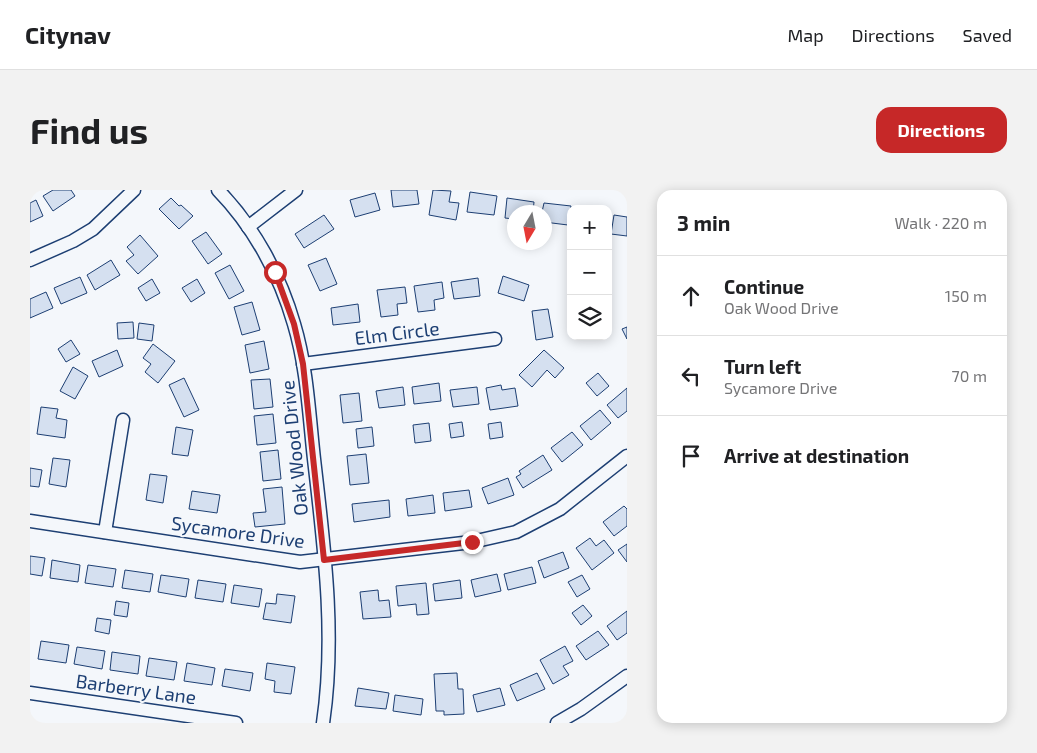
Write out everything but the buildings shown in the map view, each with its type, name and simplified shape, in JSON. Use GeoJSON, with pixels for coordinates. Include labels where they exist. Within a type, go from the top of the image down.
{"type":"FeatureCollection","features":[{"type":"Feature","properties":{"kind":"street"},"geometry":{"type":"LineString","coordinates":[[30,260],[73,241],[93,229],[134,190]]}},
{"type":"Feature","properties":{"kind":"street","name":"Oak Wood Drive"},"geometry":{"type":"LineString","coordinates":[[218,190],[233,205],[248,226],[275,272],[294,324],[303,364],[324,560],[330,650],[323,723]]}},
{"type":"Feature","properties":{"kind":"street"},"geometry":{"type":"LineString","coordinates":[[248,226],[296,190]]}},
{"type":"Feature","properties":{"kind":"street","name":"Elm Circle"},"geometry":{"type":"LineString","coordinates":[[303,364],[495,339]]}},
{"type":"Feature","properties":{"kind":"street"},"geometry":{"type":"LineString","coordinates":[[105,532],[123,420]]}},
{"type":"Feature","properties":{"kind":"street","name":"Sycamore Drive"},"geometry":{"type":"LineString","coordinates":[[30,521],[300,562],[324,560],[472,542],[516,532],[560,509],[627,456]]}},
{"type":"Feature","properties":{"kind":"street"},"geometry":{"type":"LineString","coordinates":[[557,723],[582,709],[627,676]]}},
{"type":"Feature","properties":{"kind":"street","name":"Barberry Lane"},"geometry":{"type":"LineString","coordinates":[[30,693],[236,723]]}},
{"type":"Feature","properties":{"kind":"route"},"geometry":{"type":"LineString","coordinates":[[275,272],[294,324],[303,364],[324,560],[472,542]]}}]}
